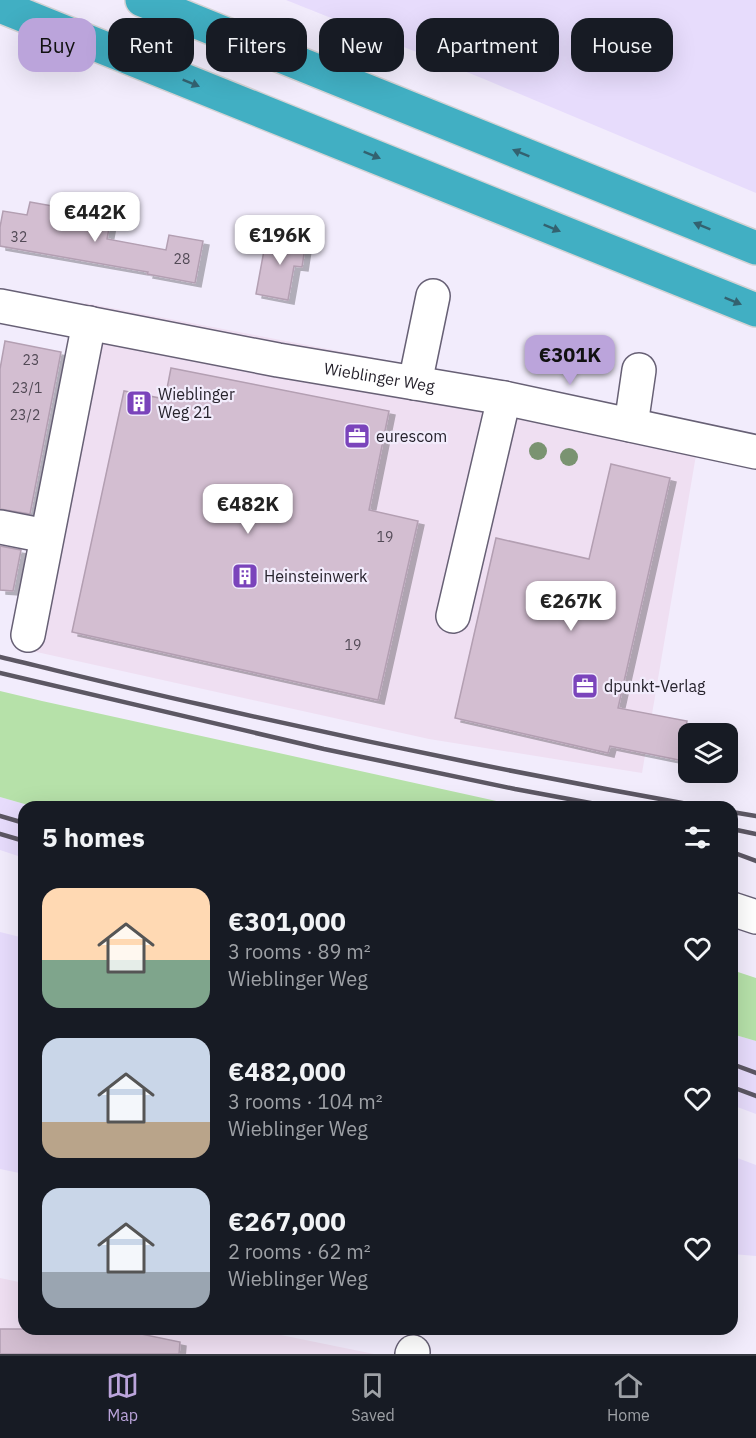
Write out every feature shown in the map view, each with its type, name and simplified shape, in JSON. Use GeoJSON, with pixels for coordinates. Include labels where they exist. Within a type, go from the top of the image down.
{"type":"FeatureCollection","features":[{"type":"Feature","properties":{"kind":"highway"},"geometry":{"type":"LineString","coordinates":[[142,0],[756,248]]}},
{"type":"Feature","properties":{"kind":"highway"},"geometry":{"type":"LineString","coordinates":[[0,6],[756,310]]}},
{"type":"Feature","properties":{"kind":"street"},"geometry":{"type":"LineString","coordinates":[[415,383],[433,296]]}},
{"type":"Feature","properties":{"kind":"street","name":"Wieblinger Weg"},"geometry":{"type":"LineString","coordinates":[[0,306],[278,360],[504,398],[756,452]]}},
{"type":"Feature","properties":{"kind":"street"},"geometry":{"type":"LineString","coordinates":[[28,634],[89,323]]}},
{"type":"Feature","properties":{"kind":"street"},"geometry":{"type":"LineString","coordinates":[[631,425],[639,370]]}},
{"type":"Feature","properties":{"kind":"street"},"geometry":{"type":"LineString","coordinates":[[453,616],[504,398]]}},
{"type":"Feature","properties":{"kind":"street"},"geometry":{"type":"LineString","coordinates":[[0,527],[46,536]]}},
{"type":"Feature","properties":{"kind":"street"},"geometry":{"type":"LineString","coordinates":[[738,911],[756,917]]}},
{"type":"Feature","properties":{"kind":"shaded area"},"geometry":{"type":"Polygon","coordinates":[[[286,0],[756,0],[756,193],[466,72],[559,72],[559,18],[416,18],[416,52],[404,47],[404,18],[331,18],[286,0]]]}},
{"type":"Feature","properties":{"kind":"shaded area"},"geometry":{"type":"Polygon","coordinates":[[[85,303],[360,355],[707,428],[696,455],[642,773],[429,739],[14,647],[85,303]]]}},
{"type":"Feature","properties":{"kind":"shaded area"},"geometry":{"type":"Polygon","coordinates":[[[0,797],[18,802],[18,856],[0,850],[0,797]]]}},
{"type":"Feature","properties":{"kind":"shaded area"},"geometry":{"type":"Polygon","coordinates":[[[0,932],[18,936],[18,1173],[0,1169],[0,932]]]}},
{"type":"Feature","properties":{"kind":"shaded area"},"geometry":{"type":"Polygon","coordinates":[[[738,1036],[756,1041],[756,1114],[738,1107],[738,1036]]]}},
{"type":"Feature","properties":{"kind":"shaded area"},"geometry":{"type":"Polygon","coordinates":[[[738,1158],[756,1165],[756,1256],[738,1254],[738,1158]]]}},
{"type":"Feature","properties":{"kind":"shaded area"},"geometry":{"type":"Polygon","coordinates":[[[0,1278],[18,1282],[18,1335],[281,1335],[374,1354],[0,1354],[0,1278]]]}},
{"type":"Feature","properties":{"kind":"green space"},"geometry":{"type":"Polygon","coordinates":[[[0,691],[497,801],[18,802],[0,797],[0,691]]]}},
{"type":"Feature","properties":{"kind":"green space"},"geometry":{"type":"Polygon","coordinates":[[[738,972],[756,978],[756,1041],[738,1036],[738,972]]]}},
{"type":"Feature","properties":{"kind":"building"},"geometry":{"type":"Polygon","coordinates":[[[30,202],[92,213],[91,219],[110,223],[107,239],[166,250],[169,235],[203,241],[195,283],[147,274],[148,272],[0,246],[3,211],[27,215],[30,202]]]}},
{"type":"Feature","properties":{"kind":"building"},"geometry":{"type":"Polygon","coordinates":[[[267,234],[306,241],[302,267],[294,266],[288,300],[256,294],[267,234]]]}},
{"type":"Feature","properties":{"kind":"building"},"geometry":{"type":"Polygon","coordinates":[[[5,341],[61,352],[30,514],[0,509],[0,369],[5,341]]]}},
{"type":"Feature","properties":{"kind":"building","name":"Heinsteinwerk"},"geometry":{"type":"Polygon","coordinates":[[[171,368],[389,411],[369,510],[418,521],[378,700],[72,632],[124,391],[165,399],[171,368]]]}},
{"type":"Feature","properties":{"kind":"building"},"geometry":{"type":"Polygon","coordinates":[[[611,464],[670,478],[618,708],[687,721],[687,723],[678,723],[678,760],[610,746],[608,753],[455,718],[496,538],[589,559],[611,464]]]}},
{"type":"Feature","properties":{"kind":"building"},"geometry":{"type":"Polygon","coordinates":[[[0,546],[21,550],[13,591],[0,590],[0,546]]]}},
{"type":"Feature","properties":{"kind":"building"},"geometry":{"type":"Polygon","coordinates":[[[0,1329],[18,1329],[18,1335],[146,1335],[180,1342],[179,1354],[0,1354],[0,1329]]]}},
{"type":"Feature","properties":{"kind":"railway"},"geometry":{"type":"LineString","coordinates":[[0,657],[328,733],[515,772],[672,801]]}},
{"type":"Feature","properties":{"kind":"railway"},"geometry":{"type":"LineString","coordinates":[[0,673],[324,749],[580,801]]}},
{"type":"Feature","properties":{"kind":"railway"},"geometry":{"type":"LineString","coordinates":[[738,813],[756,816]]}},
{"type":"Feature","properties":{"kind":"railway"},"geometry":{"type":"LineString","coordinates":[[0,816],[18,821]]}},
{"type":"Feature","properties":{"kind":"railway"},"geometry":{"type":"LineString","coordinates":[[738,830],[756,834]]}},
{"type":"Feature","properties":{"kind":"railway"},"geometry":{"type":"LineString","coordinates":[[0,834],[18,839]]}},
{"type":"Feature","properties":{"kind":"railway"},"geometry":{"type":"LineString","coordinates":[[738,854],[756,861]]}},
{"type":"Feature","properties":{"kind":"railway"},"geometry":{"type":"LineString","coordinates":[[738,1066],[756,1073]]}},
{"type":"Feature","properties":{"kind":"railway"},"geometry":{"type":"LineString","coordinates":[[738,1089],[756,1096]]}},
{"type":"Feature","properties":{"kind":"place","name":"Wieblinger Weg 21"},"geometry":{"type":"Point","coordinates":[139,403]}},
{"type":"Feature","properties":{"kind":"place","name":"eurescom"},"geometry":{"type":"Point","coordinates":[357,436]}},
{"type":"Feature","properties":{"kind":"place","name":"Heinsteinwerk"},"geometry":{"type":"Point","coordinates":[245,576]}},
{"type":"Feature","properties":{"kind":"place","name":"dpunkt-Verlag"},"geometry":{"type":"Point","coordinates":[585,686]}}]}
